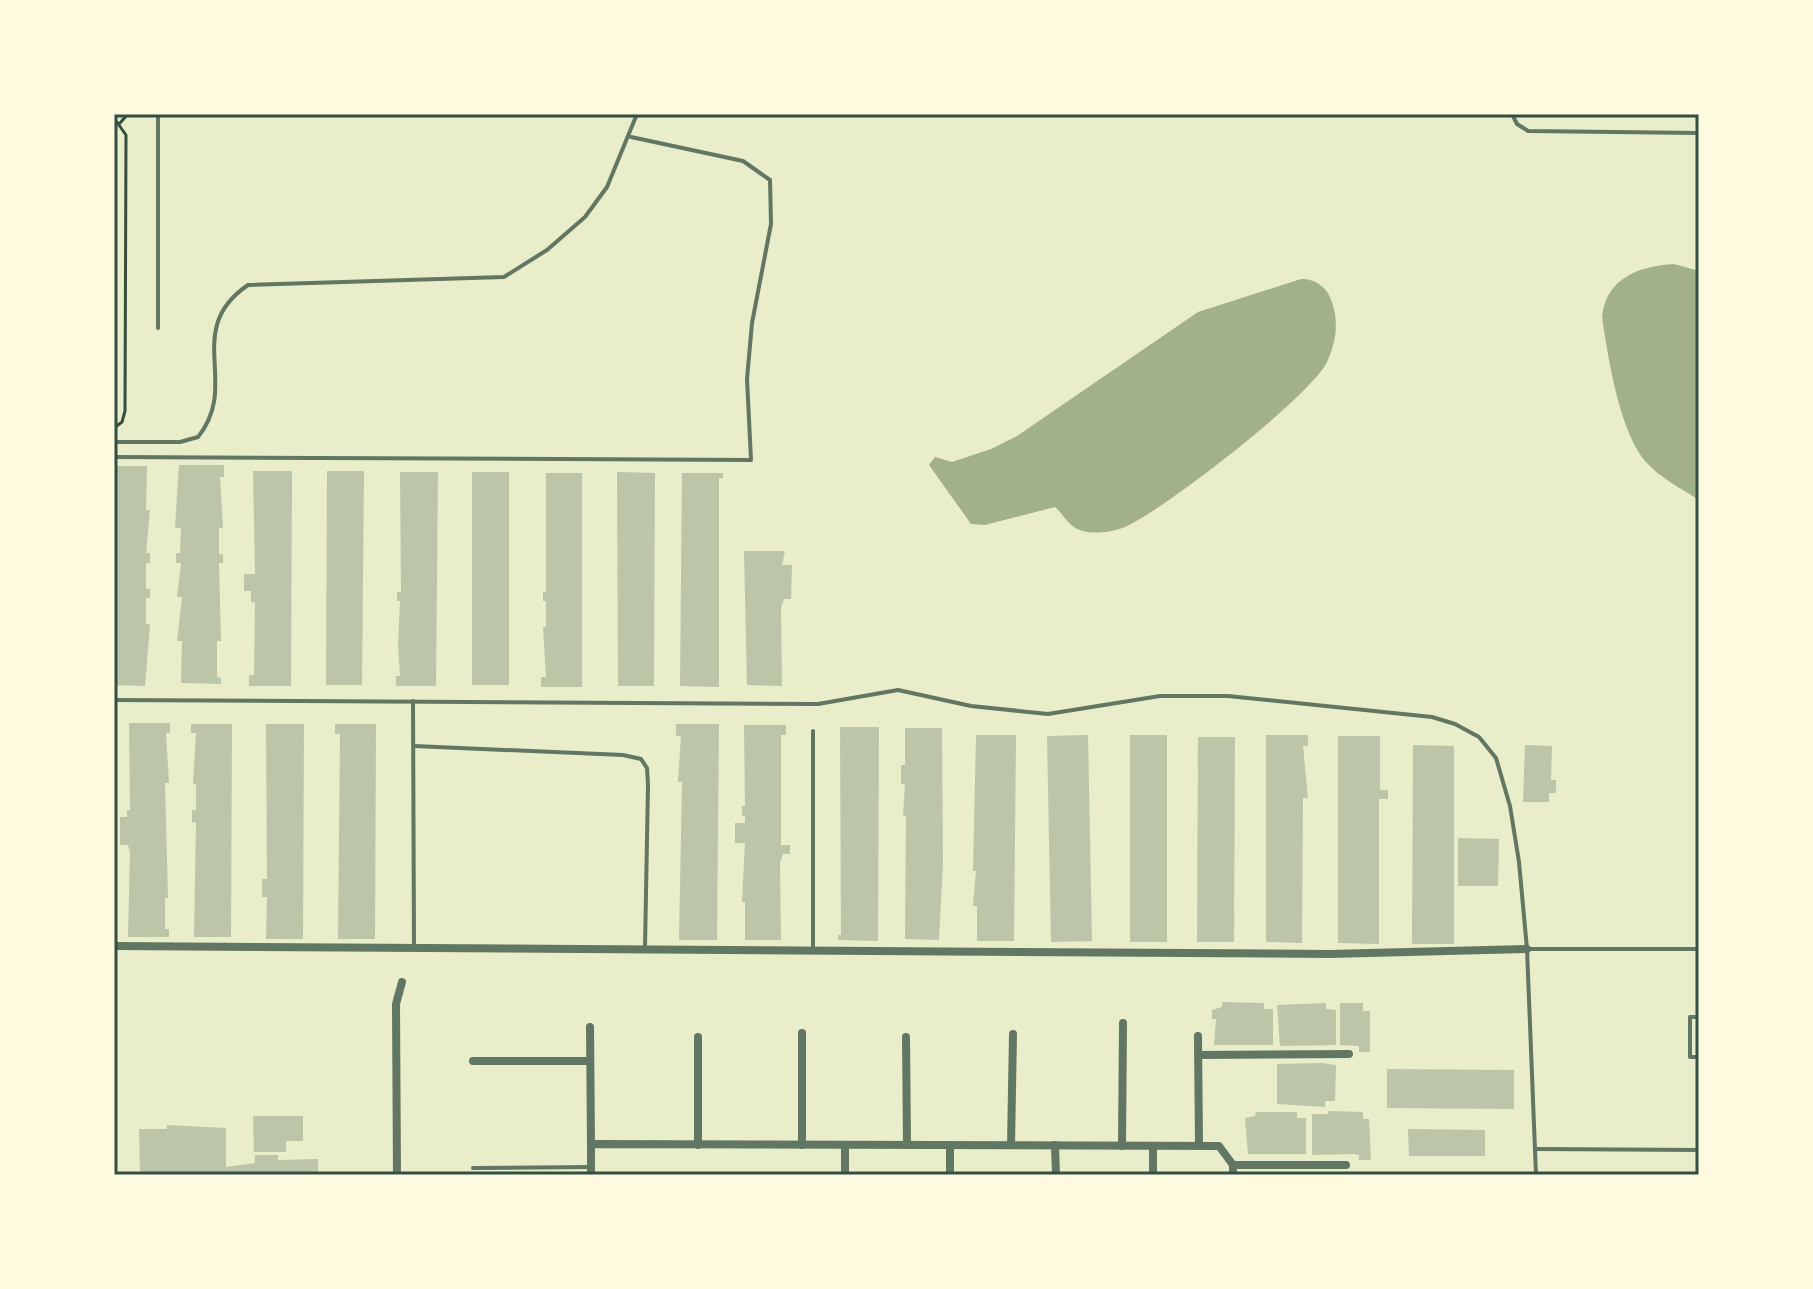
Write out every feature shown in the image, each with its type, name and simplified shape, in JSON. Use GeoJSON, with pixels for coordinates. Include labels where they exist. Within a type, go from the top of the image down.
{"type":"FeatureCollection","features":[{"type":"Feature","properties":{"kind":"street"},"geometry":{"type":"LineString","coordinates":[[114,946],[645,947],[1330,954],[1527,949]]}},
{"type":"Feature","properties":{"kind":"street"},"geometry":{"type":"LineString","coordinates":[[397,1175],[396,1004],[402,982]]}},
{"type":"Feature","properties":{"kind":"street"},"geometry":{"type":"LineString","coordinates":[[1122,1146],[1123,1023]]}},
{"type":"Feature","properties":{"kind":"street"},"geometry":{"type":"LineString","coordinates":[[590,1027],[591,1171]]}},
{"type":"Feature","properties":{"kind":"street"},"geometry":{"type":"LineString","coordinates":[[802,1033],[802,1145]]}},
{"type":"Feature","properties":{"kind":"street"},"geometry":{"type":"LineString","coordinates":[[1011,1145],[1013,1034]]}},
{"type":"Feature","properties":{"kind":"street"},"geometry":{"type":"LineString","coordinates":[[1198,1036],[1199,1146]]}},
{"type":"Feature","properties":{"kind":"street"},"geometry":{"type":"LineString","coordinates":[[698,1037],[698,1145]]}},
{"type":"Feature","properties":{"kind":"street"},"geometry":{"type":"LineString","coordinates":[[906,1037],[907,1145]]}},
{"type":"Feature","properties":{"kind":"street"},"geometry":{"type":"LineString","coordinates":[[1198,1055],[1349,1054]]}},
{"type":"Feature","properties":{"kind":"street"},"geometry":{"type":"LineString","coordinates":[[473,1061],[590,1061]]}},
{"type":"Feature","properties":{"kind":"street"},"geometry":{"type":"LineString","coordinates":[[591,1144],[1219,1146],[1233,1165],[1233,1175]]}},
{"type":"Feature","properties":{"kind":"street"},"geometry":{"type":"LineString","coordinates":[[845,1145],[845,1175]]}},
{"type":"Feature","properties":{"kind":"street"},"geometry":{"type":"LineString","coordinates":[[950,1145],[950,1175]]}},
{"type":"Feature","properties":{"kind":"street"},"geometry":{"type":"LineString","coordinates":[[1055,1145],[1056,1175]]}},
{"type":"Feature","properties":{"kind":"street"},"geometry":{"type":"LineString","coordinates":[[1153,1146],[1153,1175]]}},
{"type":"Feature","properties":{"kind":"street"},"geometry":{"type":"LineString","coordinates":[[1233,1165],[1346,1165]]}},
{"type":"Feature","properties":{"kind":"lane"},"geometry":{"type":"LineString","coordinates":[[158,114],[158,328]]}},
{"type":"Feature","properties":{"kind":"lane"},"geometry":{"type":"LineString","coordinates":[[114,442],[180,442],[198,437],[215,411],[217,316],[230,297],[248,285],[504,277],[547,250],[585,217],[607,187],[631,137],[637,114]]}},
{"type":"Feature","properties":{"kind":"lane"},"geometry":{"type":"LineString","coordinates":[[1512,114],[1517,124],[1528,131],[1699,133]]}},
{"type":"Feature","properties":{"kind":"lane"},"geometry":{"type":"LineString","coordinates":[[114,457],[751,460],[747,379],[752,323],[771,224],[770,180],[743,161],[631,137]]}},
{"type":"Feature","properties":{"kind":"lane"},"geometry":{"type":"LineString","coordinates":[[114,700],[818,704],[898,690],[971,706],[1048,714],[1160,696],[1228,696],[1432,717],[1455,724],[1479,737],[1496,758],[1510,806],[1527,949],[1536,1175]]}},
{"type":"Feature","properties":{"kind":"lane"},"geometry":{"type":"LineString","coordinates":[[413,701],[414,947]]}},
{"type":"Feature","properties":{"kind":"lane"},"geometry":{"type":"LineString","coordinates":[[813,731],[813,949]]}},
{"type":"Feature","properties":{"kind":"lane"},"geometry":{"type":"LineString","coordinates":[[414,746],[623,755],[641,759],[647,768],[648,785],[645,947]]}},
{"type":"Feature","properties":{"kind":"lane"},"geometry":{"type":"LineString","coordinates":[[1527,949],[1699,949]]}},
{"type":"Feature","properties":{"kind":"lane"},"geometry":{"type":"LineString","coordinates":[[1699,1017],[1690,1017],[1690,1057],[1699,1057]]}},
{"type":"Feature","properties":{"kind":"lane"},"geometry":{"type":"LineString","coordinates":[[1536,1149],[1699,1150]]}},
{"type":"Feature","properties":{"kind":"lane"},"geometry":{"type":"LineString","coordinates":[[473,1168],[591,1171]]}},
{"type":"Feature","properties":{"kind":"path"},"geometry":{"type":"LineString","coordinates":[[120,123],[128,114]]}},
{"type":"Feature","properties":{"kind":"path"},"geometry":{"type":"LineString","coordinates":[[114,118],[126,135],[125,411],[122,422],[114,428]]}},
{"type":"Feature","properties":{"kind":"shaded area"},"geometry":{"type":"Polygon","coordinates":[[[1674,264],[1699,271],[1699,500],[1659,474],[1638,451],[1617,395],[1602,317],[1610,293],[1626,277],[1637,271],[1674,264]]]}},
{"type":"Feature","properties":{"kind":"shaded area"},"geometry":{"type":"Polygon","coordinates":[[[1301,279],[1320,285],[1332,302],[1336,332],[1327,362],[1294,400],[1236,450],[1174,497],[1129,525],[1109,532],[1087,532],[1072,525],[1055,507],[985,525],[971,524],[929,465],[935,457],[952,462],[991,449],[1017,436],[1198,312],[1301,279]]]}},
{"type":"Feature","properties":{"kind":"building"},"geometry":{"type":"Polygon","coordinates":[[[179,465],[224,465],[224,477],[220,477],[223,528],[219,528],[219,554],[223,554],[223,563],[219,563],[221,641],[217,641],[217,677],[221,678],[221,684],[181,683],[182,641],[177,641],[182,597],[177,597],[181,563],[176,563],[176,553],[180,553],[181,528],[175,528],[179,465]]]}},
{"type":"Feature","properties":{"kind":"building"},"geometry":{"type":"Polygon","coordinates":[[[114,466],[147,466],[146,510],[150,510],[146,553],[150,553],[150,563],[146,563],[146,589],[150,589],[150,598],[146,598],[146,624],[150,624],[145,686],[114,685],[114,466]]]}},
{"type":"Feature","properties":{"kind":"building"},"geometry":{"type":"Polygon","coordinates":[[[253,471],[292,471],[291,686],[249,686],[249,675],[254,675],[255,602],[251,602],[251,591],[244,591],[244,574],[255,574],[253,471]]]}},
{"type":"Feature","properties":{"kind":"building"},"geometry":{"type":"Polygon","coordinates":[[[327,471],[364,471],[362,685],[326,685],[327,471]]]}},
{"type":"Feature","properties":{"kind":"building"},"geometry":{"type":"Polygon","coordinates":[[[400,472],[438,472],[436,686],[396,686],[396,676],[400,676],[400,601],[397,601],[397,592],[401,592],[400,472]]]}},
{"type":"Feature","properties":{"kind":"building"},"geometry":{"type":"Polygon","coordinates":[[[472,472],[509,472],[509,685],[472,685],[472,472]]]}},
{"type":"Feature","properties":{"kind":"building"},"geometry":{"type":"Polygon","coordinates":[[[617,472],[655,473],[654,686],[618,686],[617,472]]]}},
{"type":"Feature","properties":{"kind":"building"},"geometry":{"type":"Polygon","coordinates":[[[546,473],[582,473],[582,687],[541,687],[541,677],[546,677],[543,627],[546,627],[546,601],[543,601],[543,592],[546,592],[546,473]]]}},
{"type":"Feature","properties":{"kind":"building"},"geometry":{"type":"Polygon","coordinates":[[[682,473],[723,473],[723,478],[719,478],[719,687],[680,686],[682,473]]]}},
{"type":"Feature","properties":{"kind":"building"},"geometry":{"type":"Polygon","coordinates":[[[744,551],[785,551],[782,565],[792,565],[791,599],[784,599],[781,608],[782,686],[747,685],[744,551]]]}},
{"type":"Feature","properties":{"kind":"building"},"geometry":{"type":"Polygon","coordinates":[[[129,723],[170,723],[170,733],[166,733],[169,783],[165,783],[168,898],[165,898],[165,929],[169,929],[169,937],[128,937],[130,853],[128,845],[120,845],[120,817],[127,817],[127,810],[130,810],[129,723]]]}},
{"type":"Feature","properties":{"kind":"building"},"geometry":{"type":"Polygon","coordinates":[[[191,724],[232,724],[231,937],[194,937],[196,822],[192,823],[192,810],[196,810],[196,784],[193,784],[196,733],[191,733],[191,724]]]}},
{"type":"Feature","properties":{"kind":"building"},"geometry":{"type":"Polygon","coordinates":[[[266,724],[304,724],[303,939],[266,939],[267,897],[262,897],[262,879],[267,879],[266,724]]]}},
{"type":"Feature","properties":{"kind":"building"},"geometry":{"type":"Polygon","coordinates":[[[335,724],[376,724],[375,939],[338,939],[340,734],[335,734],[335,724]]]}},
{"type":"Feature","properties":{"kind":"building"},"geometry":{"type":"Polygon","coordinates":[[[676,724],[719,724],[717,940],[679,940],[682,782],[678,782],[681,736],[676,736],[676,724]]]}},
{"type":"Feature","properties":{"kind":"building"},"geometry":{"type":"Polygon","coordinates":[[[744,725],[786,725],[786,735],[781,735],[781,845],[790,845],[790,854],[783,854],[780,863],[781,940],[745,940],[745,902],[742,902],[745,843],[735,843],[735,823],[745,823],[745,816],[742,816],[742,806],[745,806],[744,725]]]}},
{"type":"Feature","properties":{"kind":"building"},"geometry":{"type":"Polygon","coordinates":[[[840,727],[879,727],[878,941],[838,940],[838,935],[841,935],[840,727]]]}},
{"type":"Feature","properties":{"kind":"building"},"geometry":{"type":"Polygon","coordinates":[[[905,728],[942,728],[943,863],[939,940],[905,939],[906,816],[903,816],[905,784],[901,784],[901,765],[905,765],[905,728]]]}},
{"type":"Feature","properties":{"kind":"building"},"geometry":{"type":"Polygon","coordinates":[[[976,735],[1016,735],[1014,941],[977,941],[977,906],[973,906],[976,735]]]}},
{"type":"Feature","properties":{"kind":"building"},"geometry":{"type":"Polygon","coordinates":[[[1088,735],[1092,941],[1051,942],[1047,736],[1088,735]]]}},
{"type":"Feature","properties":{"kind":"building"},"geometry":{"type":"Polygon","coordinates":[[[1130,735],[1167,735],[1167,942],[1130,942],[1130,735]]]}},
{"type":"Feature","properties":{"kind":"building"},"geometry":{"type":"Polygon","coordinates":[[[1266,735],[1308,735],[1308,746],[1303,746],[1308,798],[1303,798],[1302,943],[1266,942],[1266,735]]]}},
{"type":"Feature","properties":{"kind":"building"},"geometry":{"type":"Polygon","coordinates":[[[1338,736],[1380,736],[1380,790],[1388,790],[1388,799],[1379,799],[1379,944],[1338,943],[1338,736]]]}},
{"type":"Feature","properties":{"kind":"building"},"geometry":{"type":"Polygon","coordinates":[[[1198,737],[1235,737],[1234,942],[1197,942],[1198,737]]]}},
{"type":"Feature","properties":{"kind":"building"},"geometry":{"type":"Polygon","coordinates":[[[1413,745],[1454,746],[1454,944],[1412,944],[1413,745]]]}},
{"type":"Feature","properties":{"kind":"building"},"geometry":{"type":"Polygon","coordinates":[[[1525,745],[1552,746],[1551,780],[1556,780],[1556,793],[1549,793],[1549,802],[1523,802],[1525,745]]]}},
{"type":"Feature","properties":{"kind":"building"},"geometry":{"type":"Polygon","coordinates":[[[1458,838],[1499,839],[1498,886],[1458,886],[1458,838]]]}},
{"type":"Feature","properties":{"kind":"building"},"geometry":{"type":"Polygon","coordinates":[[[1222,1002],[1264,1003],[1264,1009],[1273,1009],[1273,1045],[1214,1045],[1216,1019],[1212,1019],[1212,1010],[1222,1007],[1222,1002]]]}},
{"type":"Feature","properties":{"kind":"building"},"geometry":{"type":"Polygon","coordinates":[[[1326,1003],[1326,1009],[1336,1010],[1336,1045],[1280,1046],[1277,1005],[1326,1003]]]}},
{"type":"Feature","properties":{"kind":"building"},"geometry":{"type":"Polygon","coordinates":[[[1340,1003],[1363,1003],[1363,1011],[1370,1011],[1370,1052],[1359,1052],[1359,1046],[1340,1045],[1340,1003]]]}},
{"type":"Feature","properties":{"kind":"building"},"geometry":{"type":"Polygon","coordinates":[[[1277,1064],[1336,1065],[1335,1101],[1325,1101],[1325,1107],[1277,1104],[1277,1064]]]}},
{"type":"Feature","properties":{"kind":"building"},"geometry":{"type":"Polygon","coordinates":[[[1387,1069],[1514,1070],[1514,1109],[1387,1108],[1387,1069]]]}},
{"type":"Feature","properties":{"kind":"building"},"geometry":{"type":"Polygon","coordinates":[[[1328,1111],[1363,1112],[1363,1119],[1369,1119],[1371,1160],[1359,1160],[1359,1155],[1353,1154],[1312,1155],[1312,1114],[1328,1114],[1328,1111]]]}},
{"type":"Feature","properties":{"kind":"building"},"geometry":{"type":"Polygon","coordinates":[[[1256,1112],[1297,1112],[1297,1118],[1306,1118],[1306,1154],[1248,1154],[1245,1118],[1255,1116],[1256,1112]]]}},
{"type":"Feature","properties":{"kind":"building"},"geometry":{"type":"Polygon","coordinates":[[[253,1116],[303,1116],[303,1141],[286,1141],[286,1152],[254,1152],[253,1116]]]}},
{"type":"Feature","properties":{"kind":"building"},"geometry":{"type":"Polygon","coordinates":[[[167,1125],[226,1128],[226,1167],[255,1163],[255,1155],[278,1155],[278,1160],[318,1159],[318,1175],[140,1175],[139,1129],[167,1129],[167,1125]]]}},
{"type":"Feature","properties":{"kind":"building"},"geometry":{"type":"Polygon","coordinates":[[[1408,1129],[1485,1130],[1485,1156],[1409,1156],[1408,1129]]]}}]}
